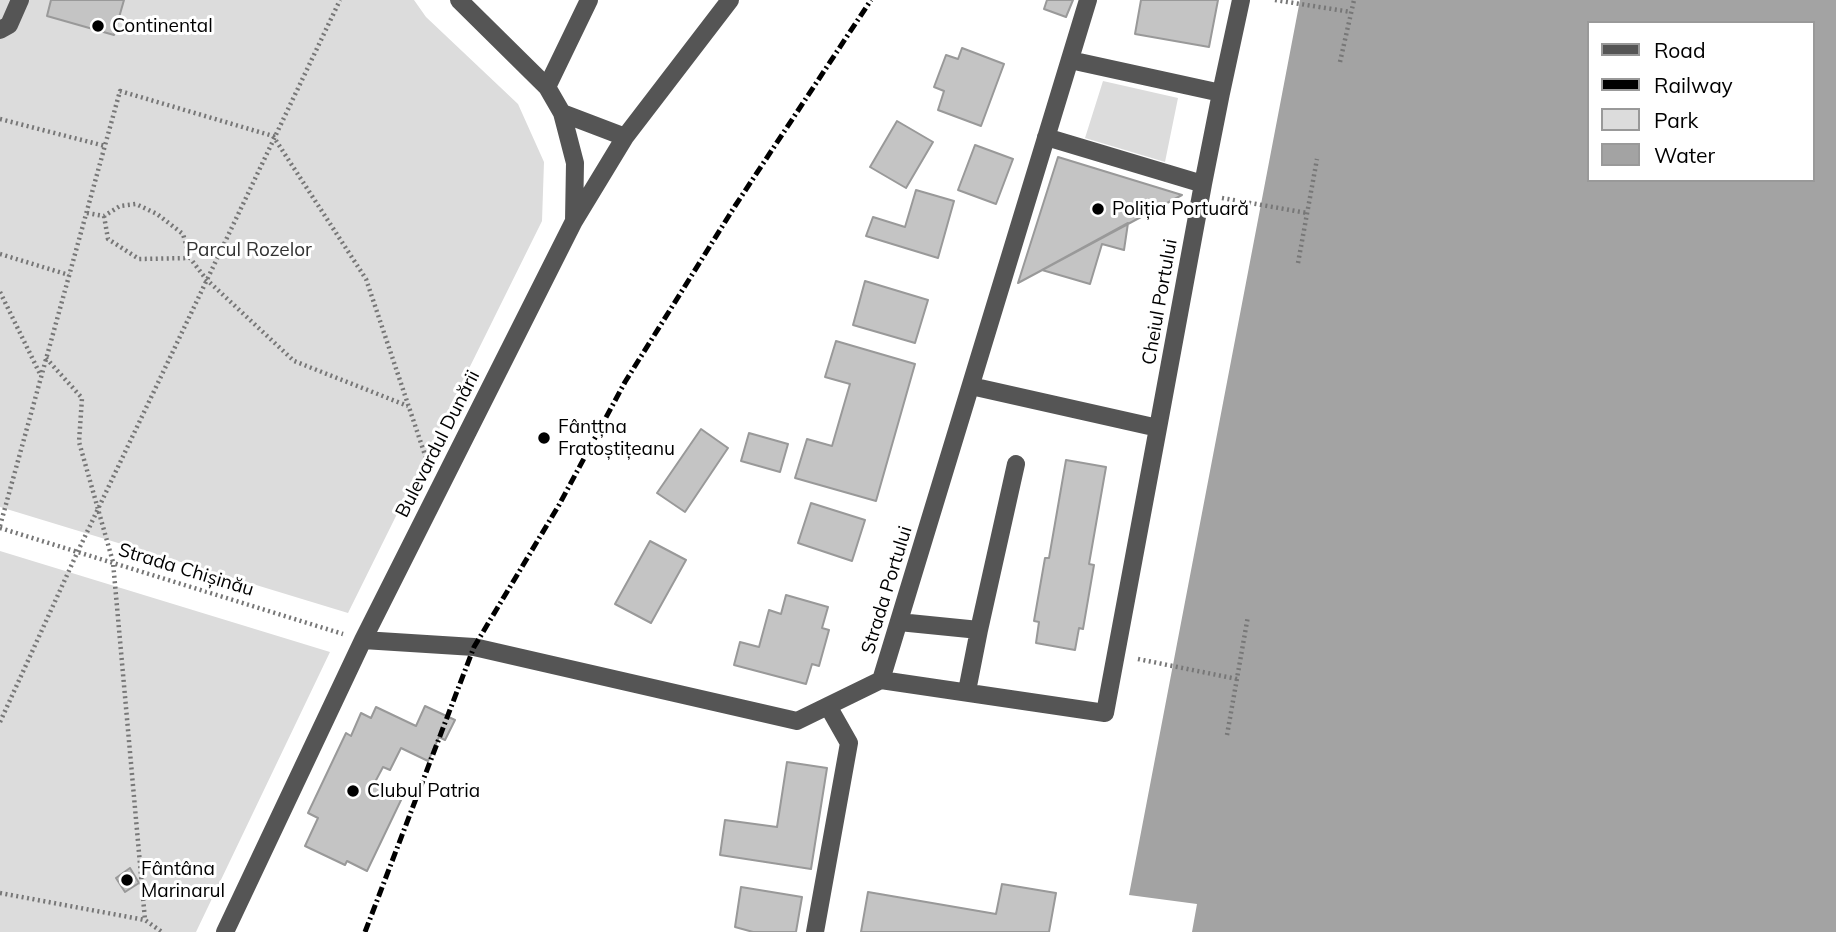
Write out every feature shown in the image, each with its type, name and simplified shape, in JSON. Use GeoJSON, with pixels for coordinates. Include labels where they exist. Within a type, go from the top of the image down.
{"type":"FeatureCollection","features":[{"type":"Feature","properties":{"kind":"street"},"geometry":{"type":"LineString","coordinates":[[0,30],[9,25],[20,0]]}},
{"type":"Feature","properties":{"kind":"street"},"geometry":{"type":"LineString","coordinates":[[459,0],[547,87],[562,113],[575,163],[574,220]]}},
{"type":"Feature","properties":{"kind":"street"},"geometry":{"type":"LineString","coordinates":[[547,87],[589,0]]}},
{"type":"Feature","properties":{"kind":"street","name":"Bulevardul Dunării"},"geometry":{"type":"LineString","coordinates":[[225,932],[363,640],[574,220],[625,137],[730,0]]}},
{"type":"Feature","properties":{"kind":"street","name":"Strada Portului"},"geometry":{"type":"LineString","coordinates":[[363,640],[474,647],[797,721],[881,680],[1088,0]]}},
{"type":"Feature","properties":{"kind":"street"},"geometry":{"type":"LineString","coordinates":[[1070,60],[1221,93],[1241,0]]}},
{"type":"Feature","properties":{"kind":"street","name":"Cheiul Portului"},"geometry":{"type":"LineString","coordinates":[[967,691],[1105,713],[1221,93]]}},
{"type":"Feature","properties":{"kind":"street"},"geometry":{"type":"LineString","coordinates":[[562,113],[625,137]]}},
{"type":"Feature","properties":{"kind":"street"},"geometry":{"type":"LineString","coordinates":[[1046,137],[1202,189]]}},
{"type":"Feature","properties":{"kind":"street"},"geometry":{"type":"LineString","coordinates":[[971,386],[1158,428]]}},
{"type":"Feature","properties":{"kind":"street"},"geometry":{"type":"LineString","coordinates":[[881,680],[967,691],[1016,464]]}},
{"type":"Feature","properties":{"kind":"street"},"geometry":{"type":"LineString","coordinates":[[900,622],[979,630]]}},
{"type":"Feature","properties":{"kind":"street"},"geometry":{"type":"LineString","coordinates":[[815,932],[849,743],[828,706]]}},
{"type":"Feature","properties":{"kind":"path"},"geometry":{"type":"LineString","coordinates":[[0,722],[206,279],[340,0]]}},
{"type":"Feature","properties":{"kind":"path"},"geometry":{"type":"LineString","coordinates":[[1275,0],[1351,12]]}},
{"type":"Feature","properties":{"kind":"path"},"geometry":{"type":"LineString","coordinates":[[1340,62],[1354,0]]}},
{"type":"Feature","properties":{"kind":"path"},"geometry":{"type":"LineString","coordinates":[[0,527],[120,91],[274,136],[366,279],[437,492]]}},
{"type":"Feature","properties":{"kind":"path"},"geometry":{"type":"LineString","coordinates":[[0,119],[105,146]]}},
{"type":"Feature","properties":{"kind":"path"},"geometry":{"type":"LineString","coordinates":[[1298,263],[1317,159]]}},
{"type":"Feature","properties":{"kind":"path"},"geometry":{"type":"LineString","coordinates":[[1202,189],[1307,213]]}},
{"type":"Feature","properties":{"kind":"path"},"geometry":{"type":"LineString","coordinates":[[87,213],[104,216],[120,206],[136,204],[157,214],[183,234],[190,258],[206,279],[294,361],[408,407]]}},
{"type":"Feature","properties":{"kind":"path"},"geometry":{"type":"LineString","coordinates":[[104,216],[108,239],[139,260],[190,258]]}},
{"type":"Feature","properties":{"kind":"path"},"geometry":{"type":"LineString","coordinates":[[0,254],[69,275]]}},
{"type":"Feature","properties":{"kind":"path"},"geometry":{"type":"LineString","coordinates":[[0,292],[41,377]]}},
{"type":"Feature","properties":{"kind":"path"},"geometry":{"type":"LineString","coordinates":[[46,358],[82,398],[79,442],[113,562],[145,920]]}},
{"type":"Feature","properties":{"kind":"path","name":"Strada Chișinău"},"geometry":{"type":"LineString","coordinates":[[0,527],[363,640]]}},
{"type":"Feature","properties":{"kind":"path"},"geometry":{"type":"LineString","coordinates":[[1227,735],[1248,616]]}},
{"type":"Feature","properties":{"kind":"path"},"geometry":{"type":"LineString","coordinates":[[1116,655],[1237,679]]}},
{"type":"Feature","properties":{"kind":"path"},"geometry":{"type":"LineString","coordinates":[[0,893],[145,920],[162,932]]}},
{"type":"Feature","properties":{"kind":"green space","name":"Parcul Rozelor"},"geometry":{"type":"Polygon","coordinates":[[[0,0],[414,0],[426,17],[518,104],[544,162],[542,221],[348,613],[0,507],[0,0]]]}},
{"type":"Feature","properties":{"kind":"green space"},"geometry":{"type":"Polygon","coordinates":[[[1103,81],[1178,98],[1165,162],[1085,138],[1103,81]]]}},
{"type":"Feature","properties":{"kind":"green space"},"geometry":{"type":"Polygon","coordinates":[[[0,551],[330,652],[196,932],[0,932],[0,551]]]}},
{"type":"Feature","properties":{"kind":"water"},"geometry":{"type":"Polygon","coordinates":[[[1300,0],[1836,0],[1836,932],[1192,932],[1197,904],[1129,895],[1300,0]]]}},
{"type":"Feature","properties":{"kind":"building","name":"Continental"},"geometry":{"type":"Polygon","coordinates":[[[51,0],[124,0],[114,35],[47,16],[51,0]]]}},
{"type":"Feature","properties":{"kind":"building"},"geometry":{"type":"Polygon","coordinates":[[[1047,0],[1073,0],[1066,17],[1044,9],[1047,0]]]}},
{"type":"Feature","properties":{"kind":"building"},"geometry":{"type":"Polygon","coordinates":[[[1141,0],[1218,0],[1209,47],[1135,34],[1141,0]]]}},
{"type":"Feature","properties":{"kind":"building"},"geometry":{"type":"Polygon","coordinates":[[[962,48],[1004,64],[981,126],[938,110],[944,91],[934,87],[946,55],[958,59],[962,48]]]}},
{"type":"Feature","properties":{"kind":"building"},"geometry":{"type":"Polygon","coordinates":[[[897,121],[933,142],[906,188],[870,167],[897,121]]]}},
{"type":"Feature","properties":{"kind":"building"},"geometry":{"type":"Polygon","coordinates":[[[975,145],[1013,159],[996,204],[958,190],[975,145]]]}},
{"type":"Feature","properties":{"kind":"building","name":"Poliția Portuară"},"geometry":{"type":"Polygon","coordinates":[[[1058,157],[1182,195],[1018,283],[1058,157]]]}},
{"type":"Feature","properties":{"kind":"building"},"geometry":{"type":"Polygon","coordinates":[[[916,190],[954,201],[938,258],[866,236],[873,217],[905,227],[916,190]]]}},
{"type":"Feature","properties":{"kind":"building"},"geometry":{"type":"Polygon","coordinates":[[[1128,223],[1124,250],[1102,244],[1090,284],[1042,270],[1128,223]]]}},
{"type":"Feature","properties":{"kind":"building"},"geometry":{"type":"Polygon","coordinates":[[[865,281],[928,300],[915,343],[853,325],[865,281]]]}},
{"type":"Feature","properties":{"kind":"building"},"geometry":{"type":"Polygon","coordinates":[[[836,341],[915,364],[876,501],[795,478],[807,439],[832,446],[850,384],[825,377],[836,341]]]}},
{"type":"Feature","properties":{"kind":"building"},"geometry":{"type":"Polygon","coordinates":[[[701,429],[728,448],[685,512],[657,493],[701,429]]]}},
{"type":"Feature","properties":{"kind":"building","name":"Fântțna Fratoștițeanu"},"geometry":{"type":"Polygon","coordinates":[[[539,432],[549,432],[549,442],[539,442],[539,432]]]}},
{"type":"Feature","properties":{"kind":"building"},"geometry":{"type":"Polygon","coordinates":[[[749,433],[788,444],[780,472],[741,461],[749,433]]]}},
{"type":"Feature","properties":{"kind":"building"},"geometry":{"type":"Polygon","coordinates":[[[1066,460],[1106,467],[1089,564],[1094,565],[1083,629],[1079,628],[1075,650],[1036,643],[1039,622],[1034,621],[1045,558],[1049,558],[1066,460]]]}},
{"type":"Feature","properties":{"kind":"building"},"geometry":{"type":"Polygon","coordinates":[[[811,503],[865,520],[852,561],[798,543],[811,503]]]}},
{"type":"Feature","properties":{"kind":"building"},"geometry":{"type":"Polygon","coordinates":[[[650,541],[686,560],[651,623],[615,604],[650,541]]]}},
{"type":"Feature","properties":{"kind":"building"},"geometry":{"type":"Polygon","coordinates":[[[786,595],[828,607],[822,628],[829,630],[819,666],[812,664],[806,684],[734,665],[740,642],[759,647],[769,610],[781,614],[786,595]]]}},
{"type":"Feature","properties":{"kind":"building","name":"Clubul Patria"},"geometry":{"type":"Polygon","coordinates":[[[425,706],[455,720],[445,740],[439,737],[428,761],[401,748],[390,770],[383,767],[374,784],[402,798],[367,871],[347,861],[345,865],[305,846],[318,818],[308,813],[346,733],[351,736],[361,713],[371,718],[376,707],[416,726],[425,706]]]}},
{"type":"Feature","properties":{"kind":"building"},"geometry":{"type":"Polygon","coordinates":[[[787,762],[827,768],[811,869],[720,855],[725,820],[777,827],[787,762]]]}},
{"type":"Feature","properties":{"kind":"building","name":"Fântâna Marinarul"},"geometry":{"type":"Polygon","coordinates":[[[130,868],[139,883],[125,892],[116,878],[130,868]]]}},
{"type":"Feature","properties":{"kind":"building"},"geometry":{"type":"Polygon","coordinates":[[[1002,884],[1056,893],[1049,932],[861,932],[868,892],[996,914],[1002,884]]]}},
{"type":"Feature","properties":{"kind":"building"},"geometry":{"type":"Polygon","coordinates":[[[741,887],[802,897],[796,932],[753,932],[735,927],[741,887]]]}},
{"type":"Feature","properties":{"kind":"railway"},"geometry":{"type":"LineString","coordinates":[[365,932],[474,647],[559,505],[625,382],[735,206],[871,0]]}},
{"type":"Feature","properties":{"kind":"place","name":"Continental"},"geometry":{"type":"Point","coordinates":[98,26]}},
{"type":"Feature","properties":{"kind":"place","name":"Poliția Portuară"},"geometry":{"type":"Point","coordinates":[1098,209]}},
{"type":"Feature","properties":{"kind":"place","name":"Fântțna Fratoștițeanu"},"geometry":{"type":"Point","coordinates":[544,438]}},
{"type":"Feature","properties":{"kind":"place","name":"Clubul Patria"},"geometry":{"type":"Point","coordinates":[353,791]}},
{"type":"Feature","properties":{"kind":"place","name":"Fântâna Marinarul"},"geometry":{"type":"Point","coordinates":[127,880]}}]}
